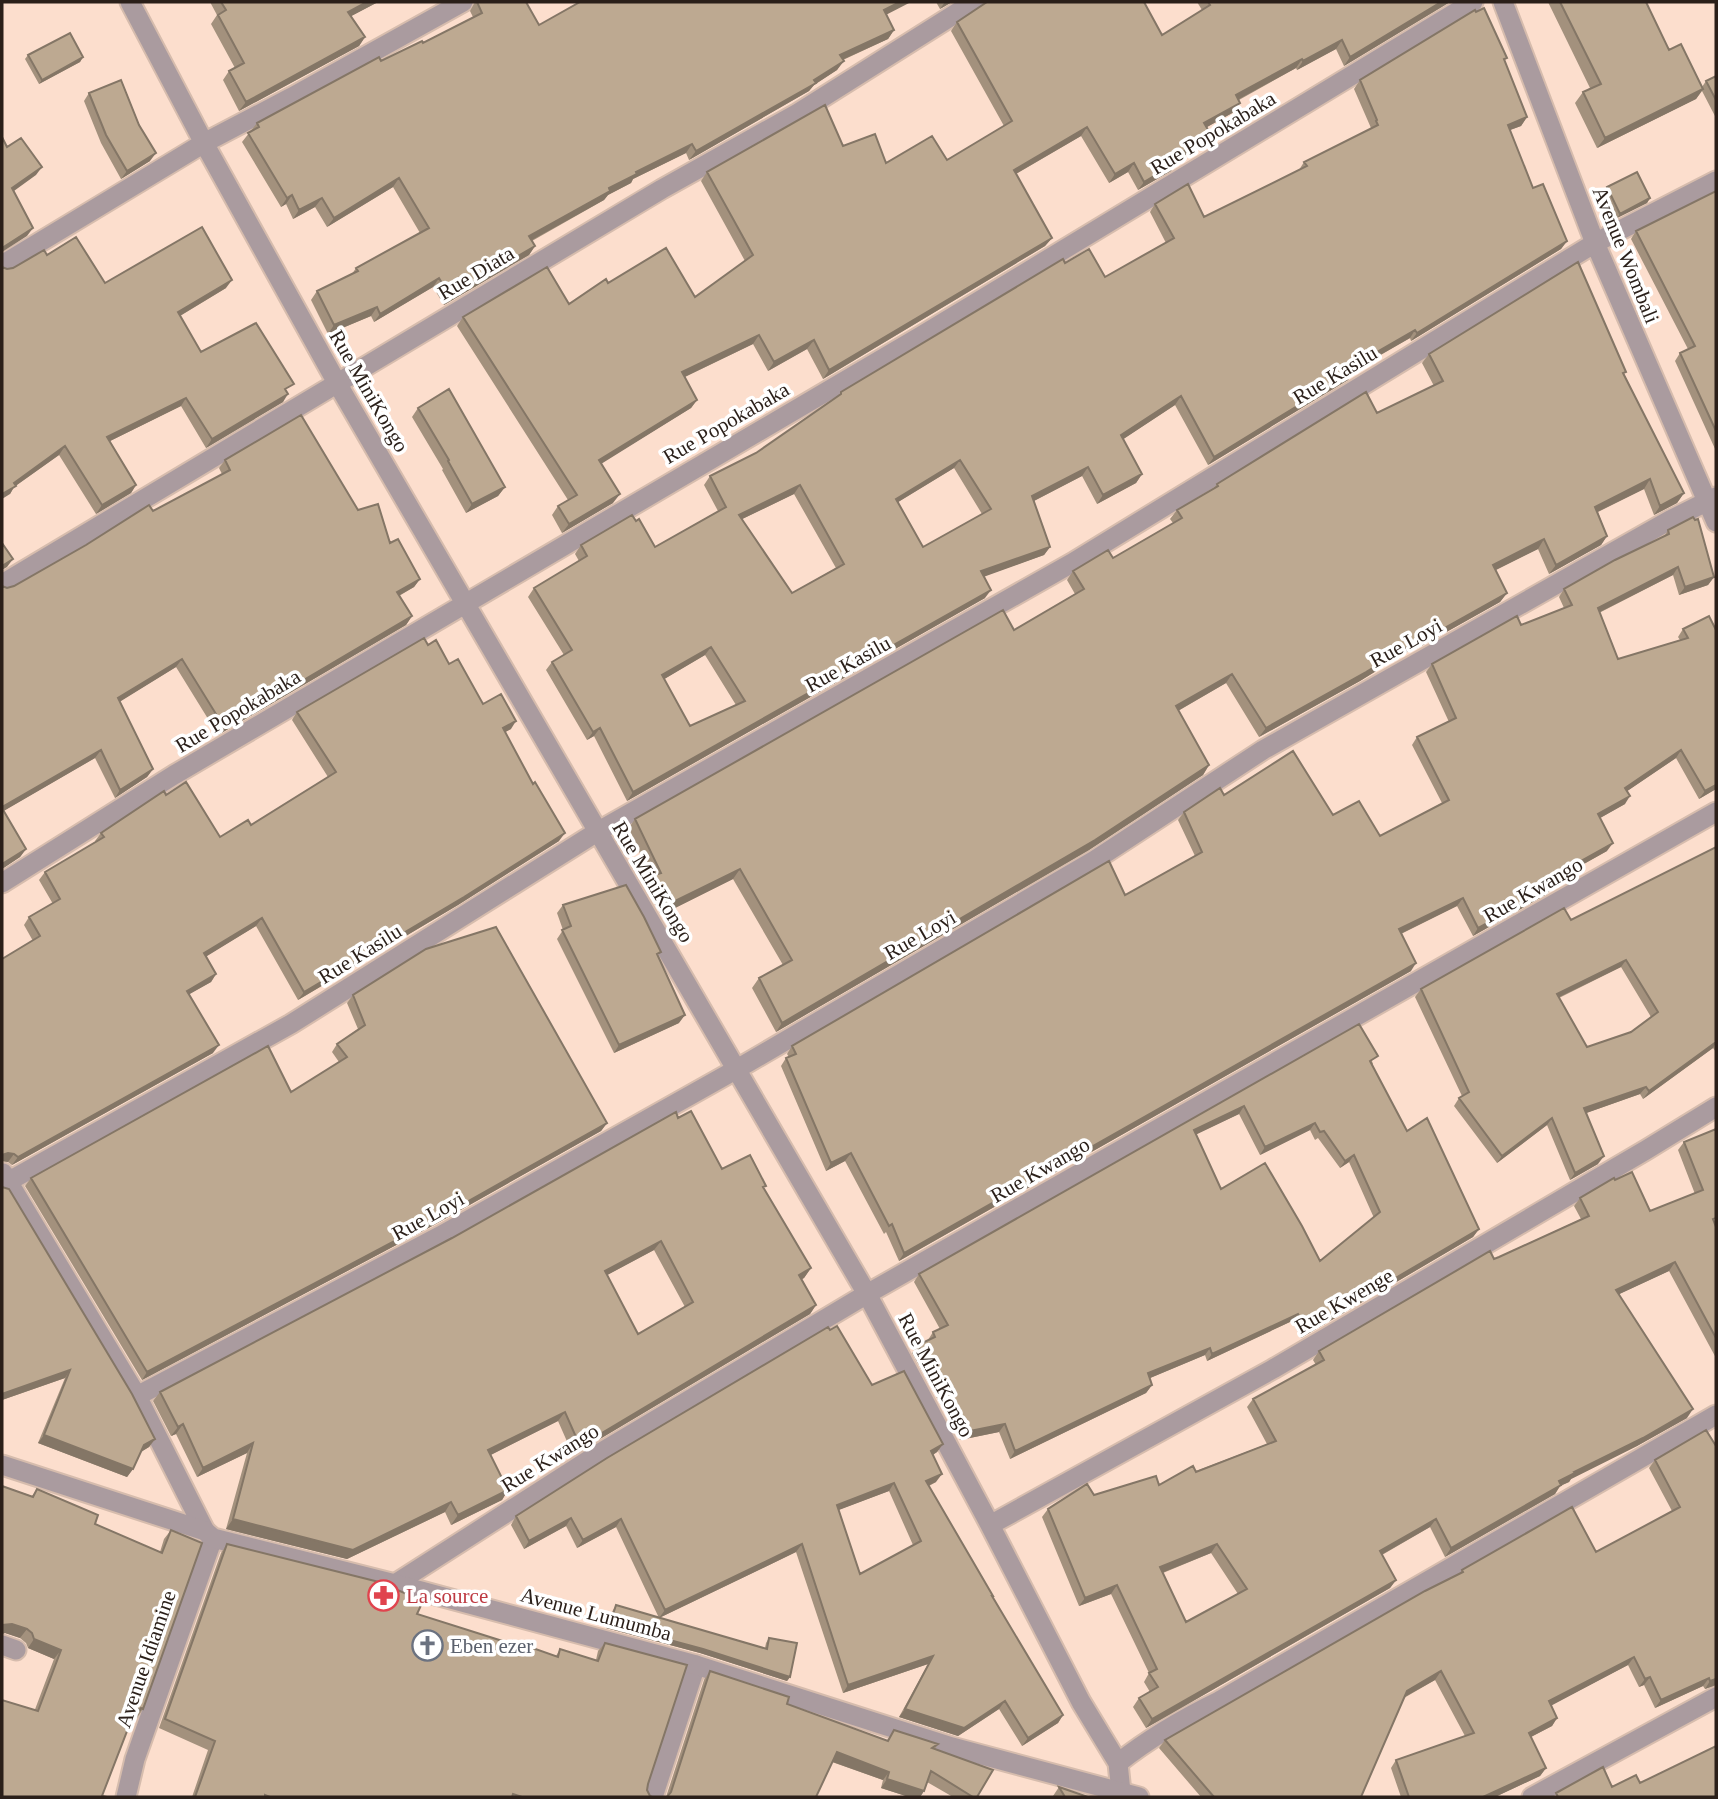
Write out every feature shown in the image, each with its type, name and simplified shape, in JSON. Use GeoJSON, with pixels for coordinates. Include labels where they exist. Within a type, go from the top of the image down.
{"type":"FeatureCollection","features":[{"type":"Feature","properties":{"kind":"street","name":"Rue MiniKongo"},"geometry":{"type":"LineString","coordinates":[[130,2],[204,143],[337,383],[867,1294],[1082,1702],[1118,1763],[1130,1794]]}},
{"type":"Feature","properties":{"kind":"street"},"geometry":{"type":"LineString","coordinates":[[2,265],[204,143],[463,2]]}},
{"type":"Feature","properties":{"kind":"street","name":"Rue Diata"},"geometry":{"type":"LineString","coordinates":[[2,584],[662,189],[798,113],[974,2]]}},
{"type":"Feature","properties":{"kind":"street","name":"Rue Popokabaka"},"geometry":{"type":"LineString","coordinates":[[2,883],[174,775],[920,336],[1473,2]]}},
{"type":"Feature","properties":{"kind":"street","name":"Avenue Wombali"},"geometry":{"type":"LineString","coordinates":[[1503,2],[1595,243],[1712,500],[1716,522]]}},
{"type":"Feature","properties":{"kind":"street","name":"Rue Kasilu"},"geometry":{"type":"LineString","coordinates":[[4,1179],[291,1024],[597,832],[1072,563],[1595,243],[1716,181]]}},
{"type":"Feature","properties":{"kind":"street","name":"Rue Loyi"},"geometry":{"type":"LineString","coordinates":[[137,1396],[440,1236],[737,1069],[1095,860],[1264,750],[1670,520],[1712,500]]}},
{"type":"Feature","properties":{"kind":"street","name":"Rue Kwango"},"geometry":{"type":"LineString","coordinates":[[395,1584],[595,1456],[867,1294],[1716,812]]}},
{"type":"Feature","properties":{"kind":"street","name":"Rue Kwenge"},"geometry":{"type":"LineString","coordinates":[[990,1525],[1273,1369],[1716,1107]]}},
{"type":"Feature","properties":{"kind":"street"},"geometry":{"type":"LineString","coordinates":[[4,1179],[137,1396],[209,1535]]}},
{"type":"Feature","properties":{"kind":"street"},"geometry":{"type":"LineString","coordinates":[[1118,1763],[1149,1739],[1184,1718],[1220,1701],[1716,1415]]}},
{"type":"Feature","properties":{"kind":"street","name":"Avenue Lumumba"},"geometry":{"type":"LineString","coordinates":[[2,1465],[209,1535],[696,1665],[952,1747],[1130,1794]]}},
{"type":"Feature","properties":{"kind":"street","name":"Avenue Idiamine"},"geometry":{"type":"LineString","coordinates":[[126,1797],[135,1759],[209,1535]]}},
{"type":"Feature","properties":{"kind":"street"},"geometry":{"type":"LineString","coordinates":[[653,1797],[696,1665]]}},
{"type":"Feature","properties":{"kind":"street"},"geometry":{"type":"LineString","coordinates":[[1532,1797],[1716,1697]]}},
{"type":"Feature","properties":{"kind":"building"},"geometry":{"type":"Polygon","coordinates":[[[221,2],[367,2],[348,12],[365,37],[246,102],[229,71],[244,63],[218,15],[226,10],[221,2]]]}},
{"type":"Feature","properties":{"kind":"building"},"geometry":{"type":"Polygon","coordinates":[[[477,2],[526,2],[539,25],[580,2],[900,2],[884,10],[894,30],[840,55],[844,61],[814,80],[816,83],[696,151],[692,144],[636,172],[637,174],[609,188],[610,191],[529,236],[535,246],[450,296],[439,278],[380,314],[377,307],[334,325],[317,291],[358,271],[356,268],[429,228],[399,178],[334,218],[322,198],[299,210],[292,195],[287,198],[248,133],[259,127],[257,123],[379,57],[381,61],[482,13],[477,2]]]}},
{"type":"Feature","properties":{"kind":"building"},"geometry":{"type":"Polygon","coordinates":[[[987,2],[1144,2],[1162,35],[1210,5],[1208,2],[1441,2],[1350,57],[1342,40],[1236,95],[1240,103],[1204,123],[1211,135],[1174,157],[1177,162],[1144,182],[1134,163],[1115,174],[1087,127],[1014,170],[1052,238],[829,370],[814,340],[774,362],[759,335],[682,372],[697,400],[599,460],[620,494],[569,524],[558,506],[577,495],[463,317],[547,267],[569,304],[606,279],[608,283],[666,248],[695,297],[753,255],[707,172],[825,105],[843,146],[875,134],[886,163],[932,136],[947,160],[1012,121],[957,22],[987,2]]]}},
{"type":"Feature","properties":{"kind":"building"},"geometry":{"type":"Polygon","coordinates":[[[1560,2],[1646,2],[1669,50],[1681,44],[1703,89],[1605,138],[1583,92],[1601,84],[1560,2]]]}},
{"type":"Feature","properties":{"kind":"building"},"geometry":{"type":"Polygon","coordinates":[[[1484,8],[1507,58],[1504,59],[1527,117],[1508,125],[1533,188],[1543,184],[1567,241],[1417,333],[1415,330],[1351,367],[1353,372],[1214,457],[1181,396],[1121,435],[1142,474],[1103,495],[1088,467],[1032,496],[1050,547],[981,571],[991,590],[633,792],[600,728],[593,732],[552,662],[572,650],[534,588],[587,556],[581,545],[632,515],[636,521],[639,519],[655,547],[726,507],[710,476],[756,453],[841,392],[1063,259],[1065,263],[1089,249],[1105,277],[1174,238],[1155,204],[1188,184],[1204,217],[1307,166],[1304,162],[1378,125],[1360,80],[1475,10],[1476,12],[1484,8]],[[960,460],[896,499],[923,547],[991,509],[960,460]],[[800,485],[739,515],[792,593],[844,564],[800,485]],[[711,647],[662,675],[690,726],[745,701],[711,647]]]}},
{"type":"Feature","properties":{"kind":"building"},"geometry":{"type":"Polygon","coordinates":[[[70,33],[83,57],[42,80],[28,55],[70,33]]]}},
{"type":"Feature","properties":{"kind":"building"},"geometry":{"type":"Polygon","coordinates":[[[1716,76],[1716,100],[1706,81],[1716,76]]]}},
{"type":"Feature","properties":{"kind":"building"},"geometry":{"type":"Polygon","coordinates":[[[121,80],[139,125],[156,153],[127,171],[106,135],[89,93],[121,80]]]}},
{"type":"Feature","properties":{"kind":"building"},"geometry":{"type":"Polygon","coordinates":[[[2,137],[7,147],[21,138],[42,167],[12,188],[33,228],[2,248],[2,137]]]}},
{"type":"Feature","properties":{"kind":"building"},"geometry":{"type":"Polygon","coordinates":[[[1637,172],[1650,198],[1620,214],[1607,187],[1637,172]]]}},
{"type":"Feature","properties":{"kind":"building"},"geometry":{"type":"Polygon","coordinates":[[[1716,191],[1716,431],[1680,353],[1695,346],[1636,231],[1716,191]]]}},
{"type":"Feature","properties":{"kind":"building"},"geometry":{"type":"Polygon","coordinates":[[[202,227],[232,280],[178,312],[201,352],[256,323],[294,384],[285,389],[288,394],[212,439],[186,398],[107,437],[136,485],[102,505],[65,446],[14,483],[16,486],[2,494],[2,267],[13,268],[44,250],[47,255],[76,237],[105,283],[202,227]]]}},
{"type":"Feature","properties":{"kind":"building"},"geometry":{"type":"Polygon","coordinates":[[[1578,262],[1626,372],[1623,373],[1684,493],[1660,506],[1650,479],[1595,507],[1607,536],[1556,565],[1544,539],[1493,565],[1507,593],[1423,640],[1422,638],[1266,728],[1232,674],[1176,706],[1209,765],[1095,840],[782,1023],[759,978],[792,960],[740,869],[667,905],[650,876],[661,873],[635,819],[1003,610],[1014,630],[1084,589],[1073,571],[1108,550],[1113,558],[1182,518],[1177,510],[1366,392],[1377,413],[1443,381],[1429,354],[1578,262]]]}},
{"type":"Feature","properties":{"kind":"building"},"geometry":{"type":"Polygon","coordinates":[[[449,389],[505,487],[472,504],[418,408],[449,389]]]}},
{"type":"Feature","properties":{"kind":"building"},"geometry":{"type":"Polygon","coordinates":[[[301,415],[358,510],[378,504],[390,543],[398,539],[420,579],[397,592],[412,616],[224,727],[182,659],[118,698],[153,769],[120,790],[101,750],[2,807],[2,586],[14,586],[149,505],[153,511],[230,470],[225,460],[301,415]]]}},
{"type":"Feature","properties":{"kind":"building"},"geometry":{"type":"Polygon","coordinates":[[[1693,517],[1698,519],[1714,577],[1685,587],[1678,567],[1598,608],[1618,659],[1688,638],[1683,629],[1709,616],[1716,630],[1716,785],[1705,791],[1681,750],[1625,788],[1630,796],[1598,814],[1613,843],[1549,879],[1553,886],[1478,928],[1463,898],[1399,929],[1416,963],[904,1253],[892,1224],[889,1226],[851,1153],[831,1163],[786,1058],[796,1054],[792,1046],[1109,861],[1125,895],[1202,852],[1184,812],[1220,788],[1224,795],[1293,751],[1333,815],[1359,801],[1380,836],[1449,800],[1417,737],[1456,718],[1432,664],[1517,616],[1521,625],[1572,605],[1564,589],[1669,534],[1668,530],[1693,517]]]}},
{"type":"Feature","properties":{"kind":"building"},"geometry":{"type":"Polygon","coordinates":[[[2,543],[13,559],[2,566],[2,543]]]}},
{"type":"Feature","properties":{"kind":"building"},"geometry":{"type":"Polygon","coordinates":[[[424,638],[428,645],[436,640],[449,664],[458,659],[483,704],[501,694],[516,721],[503,728],[533,784],[535,782],[565,833],[464,897],[304,992],[262,918],[204,953],[216,974],[187,991],[219,1045],[18,1157],[8,1153],[2,1155],[2,959],[40,936],[29,917],[60,899],[45,872],[104,837],[101,833],[164,791],[166,795],[186,782],[220,837],[248,820],[251,825],[336,772],[297,712],[424,638]]]}},
{"type":"Feature","properties":{"kind":"building"},"geometry":{"type":"Polygon","coordinates":[[[2,808],[26,849],[2,864],[2,808]]]}},
{"type":"Feature","properties":{"kind":"building"},"geometry":{"type":"Polygon","coordinates":[[[1716,847],[1716,1042],[1649,1091],[1646,1087],[1584,1108],[1604,1156],[1575,1173],[1552,1118],[1502,1156],[1459,1098],[1469,1092],[1421,989],[1564,908],[1571,920],[1716,847]],[[1626,960],[1557,994],[1587,1047],[1631,1032],[1658,1012],[1626,960]]]}},
{"type":"Feature","properties":{"kind":"building"},"geometry":{"type":"Polygon","coordinates":[[[626,885],[661,952],[657,954],[685,1015],[619,1045],[562,930],[571,926],[563,905],[626,885]]]}},
{"type":"Feature","properties":{"kind":"building"},"geometry":{"type":"Polygon","coordinates":[[[496,927],[607,1123],[440,1217],[147,1372],[31,1178],[268,1046],[291,1092],[347,1057],[337,1044],[365,1025],[353,995],[426,949],[496,927]]]}},
{"type":"Feature","properties":{"kind":"building"},"geometry":{"type":"Polygon","coordinates":[[[1359,1024],[1378,1056],[1370,1061],[1407,1131],[1427,1118],[1479,1229],[1307,1330],[1298,1314],[1212,1354],[1210,1348],[1148,1373],[1152,1385],[1015,1451],[1005,1424],[965,1432],[918,1345],[935,1337],[933,1332],[948,1325],[919,1274],[1359,1024]],[[1244,1106],[1194,1130],[1221,1189],[1265,1163],[1320,1261],[1380,1212],[1354,1155],[1345,1161],[1324,1131],[1320,1132],[1315,1123],[1265,1147],[1244,1106]]]}},
{"type":"Feature","properties":{"kind":"building"},"geometry":{"type":"Polygon","coordinates":[[[691,1111],[722,1169],[750,1155],[766,1186],[763,1187],[811,1268],[799,1275],[816,1305],[580,1446],[565,1412],[488,1450],[508,1490],[458,1515],[451,1502],[353,1550],[233,1519],[253,1443],[203,1468],[183,1424],[178,1427],[160,1392],[452,1238],[676,1112],[678,1118],[691,1111]],[[661,1241],[605,1271],[638,1334],[693,1302],[661,1241]]]}},
{"type":"Feature","properties":{"kind":"building"},"geometry":{"type":"Polygon","coordinates":[[[1716,1129],[1716,1218],[1713,1219],[1716,1227],[1716,1338],[1675,1262],[1616,1290],[1693,1409],[1643,1438],[1574,1472],[1559,1481],[1561,1485],[1451,1548],[1436,1519],[1380,1551],[1396,1580],[1152,1719],[1139,1698],[1158,1687],[1149,1673],[1157,1669],[1117,1585],[1085,1598],[1048,1509],[1087,1484],[1094,1495],[1156,1476],[1159,1485],[1193,1466],[1196,1472],[1276,1441],[1253,1399],[1324,1360],[1319,1351],[1490,1251],[1494,1259],[1589,1216],[1580,1198],[1614,1178],[1615,1180],[1632,1172],[1650,1211],[1703,1190],[1684,1142],[1716,1129]],[[1217,1544],[1160,1567],[1186,1622],[1247,1589],[1217,1544]]]}},
{"type":"Feature","properties":{"kind":"building"},"geometry":{"type":"Polygon","coordinates":[[[2,1187],[9,1189],[132,1394],[155,1439],[144,1445],[133,1469],[44,1435],[70,1370],[2,1394],[2,1187]]]}},
{"type":"Feature","properties":{"kind":"building"},"geometry":{"type":"Polygon","coordinates":[[[837,1326],[872,1385],[904,1371],[943,1444],[931,1451],[942,1474],[926,1481],[1063,1715],[1028,1738],[1005,1701],[964,1728],[905,1709],[933,1656],[848,1685],[802,1544],[665,1610],[621,1519],[583,1540],[571,1518],[529,1541],[516,1516],[607,1458],[828,1327],[830,1330],[837,1326]],[[894,1483],[837,1505],[860,1574],[921,1541],[894,1483]]]}},
{"type":"Feature","properties":{"kind":"building"},"geometry":{"type":"Polygon","coordinates":[[[1706,1430],[1716,1446],[1716,1679],[1710,1681],[1709,1678],[1661,1700],[1650,1677],[1645,1679],[1634,1657],[1549,1701],[1557,1718],[1529,1733],[1546,1768],[1483,1797],[1409,1797],[1396,1760],[1474,1733],[1441,1671],[1407,1691],[1361,1797],[1214,1797],[1165,1740],[1425,1591],[1463,1572],[1462,1570],[1572,1507],[1596,1552],[1680,1507],[1655,1460],[1706,1430]]]}},
{"type":"Feature","properties":{"kind":"building"},"geometry":{"type":"Polygon","coordinates":[[[2,1486],[33,1497],[37,1489],[98,1515],[95,1524],[162,1553],[171,1530],[202,1543],[143,1709],[136,1708],[102,1796],[107,1797],[2,1797],[2,1700],[38,1711],[61,1650],[34,1639],[27,1629],[12,1624],[2,1625],[2,1486]]]}},
{"type":"Feature","properties":{"kind":"building"},"geometry":{"type":"Polygon","coordinates":[[[227,1544],[379,1582],[423,1601],[417,1614],[512,1644],[513,1641],[558,1657],[560,1649],[598,1661],[605,1643],[687,1665],[648,1784],[647,1790],[652,1797],[522,1797],[513,1794],[512,1797],[195,1797],[215,1741],[165,1719],[227,1544]]]}},
{"type":"Feature","properties":{"kind":"building"},"geometry":{"type":"Polygon","coordinates":[[[616,1605],[767,1649],[769,1638],[797,1643],[790,1677],[703,1649],[610,1624],[616,1605]]]}},
{"type":"Feature","properties":{"kind":"building"},"geometry":{"type":"Polygon","coordinates":[[[710,1671],[789,1697],[787,1704],[888,1741],[894,1730],[938,1744],[932,1748],[993,1770],[977,1797],[973,1797],[931,1771],[924,1791],[887,1779],[889,1772],[837,1752],[816,1797],[667,1797],[671,1792],[710,1671]]]}},
{"type":"Feature","properties":{"kind":"building"},"geometry":{"type":"Polygon","coordinates":[[[1716,1746],[1716,1797],[1558,1797],[1556,1793],[1603,1767],[1612,1787],[1636,1775],[1640,1783],[1716,1746]]]}},
{"type":"Feature","properties":{"kind":"building"},"geometry":{"type":"Polygon","coordinates":[[[1059,1787],[1088,1797],[1065,1797],[1059,1787]]]}},
{"type":"Feature","properties":{"kind":"place","name":"La source"},"geometry":{"type":"Point","coordinates":[383,1596]}},
{"type":"Feature","properties":{"kind":"place","name":"Eben ezer"},"geometry":{"type":"Point","coordinates":[427,1646]}}]}
